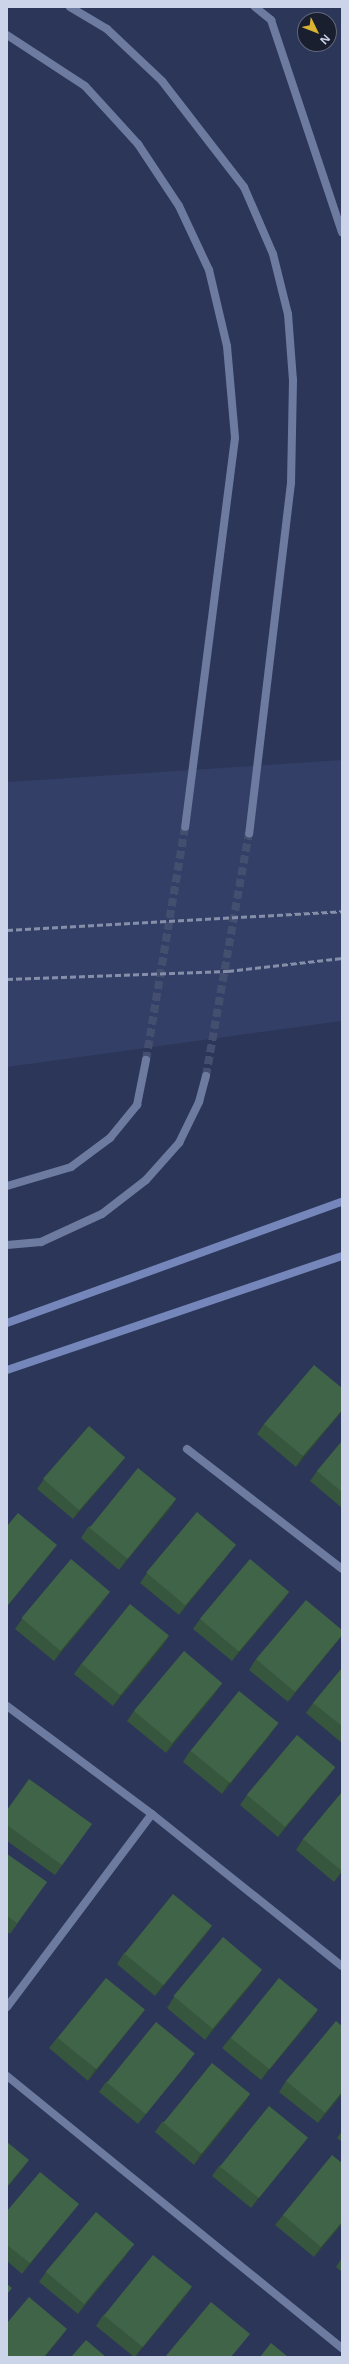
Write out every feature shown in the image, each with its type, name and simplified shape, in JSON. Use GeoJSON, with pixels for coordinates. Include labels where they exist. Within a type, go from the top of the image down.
{"type":"FeatureCollection","features":[{"type":"Feature","properties":{"kind":"main road"},"geometry":{"type":"LineString","coordinates":[[7,1323],[342,1202]]}},
{"type":"Feature","properties":{"kind":"main road"},"geometry":{"type":"LineString","coordinates":[[7,1370],[342,1256]]}},
{"type":"Feature","properties":{"kind":"street"},"geometry":{"type":"LineString","coordinates":[[70,7],[107,29],[162,81],[244,187],[273,254],[288,314],[293,380],[291,483],[249,833]]}},
{"type":"Feature","properties":{"kind":"street"},"geometry":{"type":"LineString","coordinates":[[254,7],[271,20],[342,232]]}},
{"type":"Feature","properties":{"kind":"street"},"geometry":{"type":"LineString","coordinates":[[7,35],[84,86],[138,144],[179,206],[209,270],[227,346],[235,438],[185,827]]}},
{"type":"Feature","properties":{"kind":"street"},"geometry":{"type":"LineString","coordinates":[[7,1186],[71,1167],[110,1138],[137,1105],[146,1060]]}},
{"type":"Feature","properties":{"kind":"street"},"geometry":{"type":"LineString","coordinates":[[7,1245],[41,1242],[102,1214],[146,1180],[179,1143],[199,1102],[206,1076]]}},
{"type":"Feature","properties":{"kind":"street"},"geometry":{"type":"LineString","coordinates":[[187,1448],[342,1569]]}},
{"type":"Feature","properties":{"kind":"street"},"geometry":{"type":"LineString","coordinates":[[7,1706],[152,1814],[342,1966]]}},
{"type":"Feature","properties":{"kind":"street"},"geometry":{"type":"LineString","coordinates":[[7,2007],[152,1814]]}},
{"type":"Feature","properties":{"kind":"street"},"geometry":{"type":"LineString","coordinates":[[7,2076],[342,2348]]}},
{"type":"Feature","properties":{"kind":"shaded area"},"geometry":{"type":"Polygon","coordinates":[[[342,760],[342,1021],[7,1067],[7,782],[342,760]]]}},
{"type":"Feature","properties":{"kind":"building"},"geometry":{"type":"Polygon","coordinates":[[[314,1365],[342,1388],[342,1410],[303,1456],[264,1424],[314,1365]]]}},
{"type":"Feature","properties":{"kind":"building"},"geometry":{"type":"Polygon","coordinates":[[[89,1426],[125,1457],[79,1510],[43,1479],[89,1426]]]}},
{"type":"Feature","properties":{"kind":"building"},"geometry":{"type":"Polygon","coordinates":[[[342,1441],[342,1492],[317,1471],[342,1441]]]}},
{"type":"Feature","properties":{"kind":"building"},"geometry":{"type":"Polygon","coordinates":[[[138,1468],[176,1499],[128,1559],[90,1528],[138,1468]]]}},
{"type":"Feature","properties":{"kind":"building"},"geometry":{"type":"Polygon","coordinates":[[[197,1512],[236,1545],[185,1605],[146,1573],[197,1512]]]}},
{"type":"Feature","properties":{"kind":"building"},"geometry":{"type":"Polygon","coordinates":[[[18,1513],[57,1545],[8,1605],[7,1526],[18,1513]]]}},
{"type":"Feature","properties":{"kind":"building"},"geometry":{"type":"Polygon","coordinates":[[[71,1559],[110,1592],[61,1651],[22,1618],[71,1559]]]}},
{"type":"Feature","properties":{"kind":"building"},"geometry":{"type":"Polygon","coordinates":[[[250,1559],[289,1592],[239,1652],[200,1619],[250,1559]]]}},
{"type":"Feature","properties":{"kind":"building"},"geometry":{"type":"Polygon","coordinates":[[[306,1600],[342,1630],[342,1635],[295,1692],[256,1659],[306,1600]]]}},
{"type":"Feature","properties":{"kind":"building"},"geometry":{"type":"Polygon","coordinates":[[[130,1604],[169,1635],[120,1695],[82,1664],[130,1604]]]}},
{"type":"Feature","properties":{"kind":"building"},"geometry":{"type":"Polygon","coordinates":[[[184,1651],[222,1683],[172,1743],[134,1711],[184,1651]]]}},
{"type":"Feature","properties":{"kind":"building"},"geometry":{"type":"Polygon","coordinates":[[[342,1668],[342,1726],[313,1703],[342,1668]]]}},
{"type":"Feature","properties":{"kind":"building"},"geometry":{"type":"Polygon","coordinates":[[[239,1691],[279,1723],[230,1783],[191,1751],[239,1691]]]}},
{"type":"Feature","properties":{"kind":"building"},"geometry":{"type":"Polygon","coordinates":[[[297,1735],[335,1767],[285,1827],[247,1795],[297,1735]]]}},
{"type":"Feature","properties":{"kind":"building"},"geometry":{"type":"Polygon","coordinates":[[[29,1779],[92,1824],[62,1865],[7,1825],[7,1810],[29,1779]]]}},
{"type":"Feature","properties":{"kind":"building"},"geometry":{"type":"Polygon","coordinates":[[[342,1792],[342,1871],[303,1839],[342,1792]]]}},
{"type":"Feature","properties":{"kind":"building"},"geometry":{"type":"Polygon","coordinates":[[[7,1854],[47,1882],[17,1923],[7,1916],[7,1854]]]}},
{"type":"Feature","properties":{"kind":"building"},"geometry":{"type":"Polygon","coordinates":[[[173,1894],[212,1925],[163,1985],[125,1954],[173,1894]]]}},
{"type":"Feature","properties":{"kind":"building"},"geometry":{"type":"Polygon","coordinates":[[[223,1937],[262,1970],[213,2029],[174,1996],[223,1937]]]}},
{"type":"Feature","properties":{"kind":"building"},"geometry":{"type":"Polygon","coordinates":[[[106,1978],[145,2009],[96,2069],[58,2038],[106,1978]]]}},
{"type":"Feature","properties":{"kind":"building"},"geometry":{"type":"Polygon","coordinates":[[[279,1978],[318,2009],[269,2069],[231,2038],[279,1978]]]}},
{"type":"Feature","properties":{"kind":"building"},"geometry":{"type":"Polygon","coordinates":[[[336,2021],[342,2026],[342,2092],[325,2113],[286,2081],[336,2021]]]}},
{"type":"Feature","properties":{"kind":"building"},"geometry":{"type":"Polygon","coordinates":[[[156,2022],[195,2053],[146,2114],[107,2083],[156,2022]]]}},
{"type":"Feature","properties":{"kind":"building"},"geometry":{"type":"Polygon","coordinates":[[[212,2063],[250,2094],[202,2154],[164,2123],[212,2063]]]}},
{"type":"Feature","properties":{"kind":"building"},"geometry":{"type":"Polygon","coordinates":[[[269,2106],[308,2137],[259,2198],[220,2167],[269,2106]]]}},
{"type":"Feature","properties":{"kind":"building"},"geometry":{"type":"Polygon","coordinates":[[[7,2142],[29,2160],[7,2187],[7,2142]]]}},
{"type":"Feature","properties":{"kind":"building"},"geometry":{"type":"Polygon","coordinates":[[[332,2155],[342,2163],[342,2222],[321,2247],[283,2215],[332,2155]]]}},
{"type":"Feature","properties":{"kind":"building"},"geometry":{"type":"Polygon","coordinates":[[[40,2172],[79,2204],[30,2263],[7,2245],[7,2211],[40,2172]]]}},
{"type":"Feature","properties":{"kind":"building"},"geometry":{"type":"Polygon","coordinates":[[[96,2212],[134,2244],[84,2304],[46,2272],[96,2212]]]}},
{"type":"Feature","properties":{"kind":"building"},"geometry":{"type":"Polygon","coordinates":[[[153,2255],[192,2286],[143,2347],[104,2316],[153,2255]]]}},
{"type":"Feature","properties":{"kind":"building"},"geometry":{"type":"Polygon","coordinates":[[[7,2284],[12,2288],[7,2294],[7,2284]]]}},
{"type":"Feature","properties":{"kind":"building"},"geometry":{"type":"Polygon","coordinates":[[[29,2297],[67,2329],[44,2357],[7,2357],[7,2323],[29,2297]]]}},
{"type":"Feature","properties":{"kind":"building"},"geometry":{"type":"Polygon","coordinates":[[[211,2302],[250,2334],[231,2357],[165,2357],[211,2302]]]}},
{"type":"Feature","properties":{"kind":"building"},"geometry":{"type":"Polygon","coordinates":[[[86,2340],[106,2357],[71,2357],[86,2340]]]}},
{"type":"Feature","properties":{"kind":"building"},"geometry":{"type":"Polygon","coordinates":[[[271,2343],[288,2357],[260,2357],[271,2343]]]}},
{"type":"Feature","properties":{"kind":"tunnel"},"geometry":{"type":"LineString","coordinates":[[146,1060],[185,827]]}},
{"type":"Feature","properties":{"kind":"tunnel"},"geometry":{"type":"LineString","coordinates":[[206,1076],[249,833]]}},
{"type":"Feature","properties":{"kind":"railway"},"geometry":{"type":"LineString","coordinates":[[7,930],[342,911]]}},
{"type":"Feature","properties":{"kind":"railway"},"geometry":{"type":"LineString","coordinates":[[7,979],[228,971],[342,958]]}}]}
